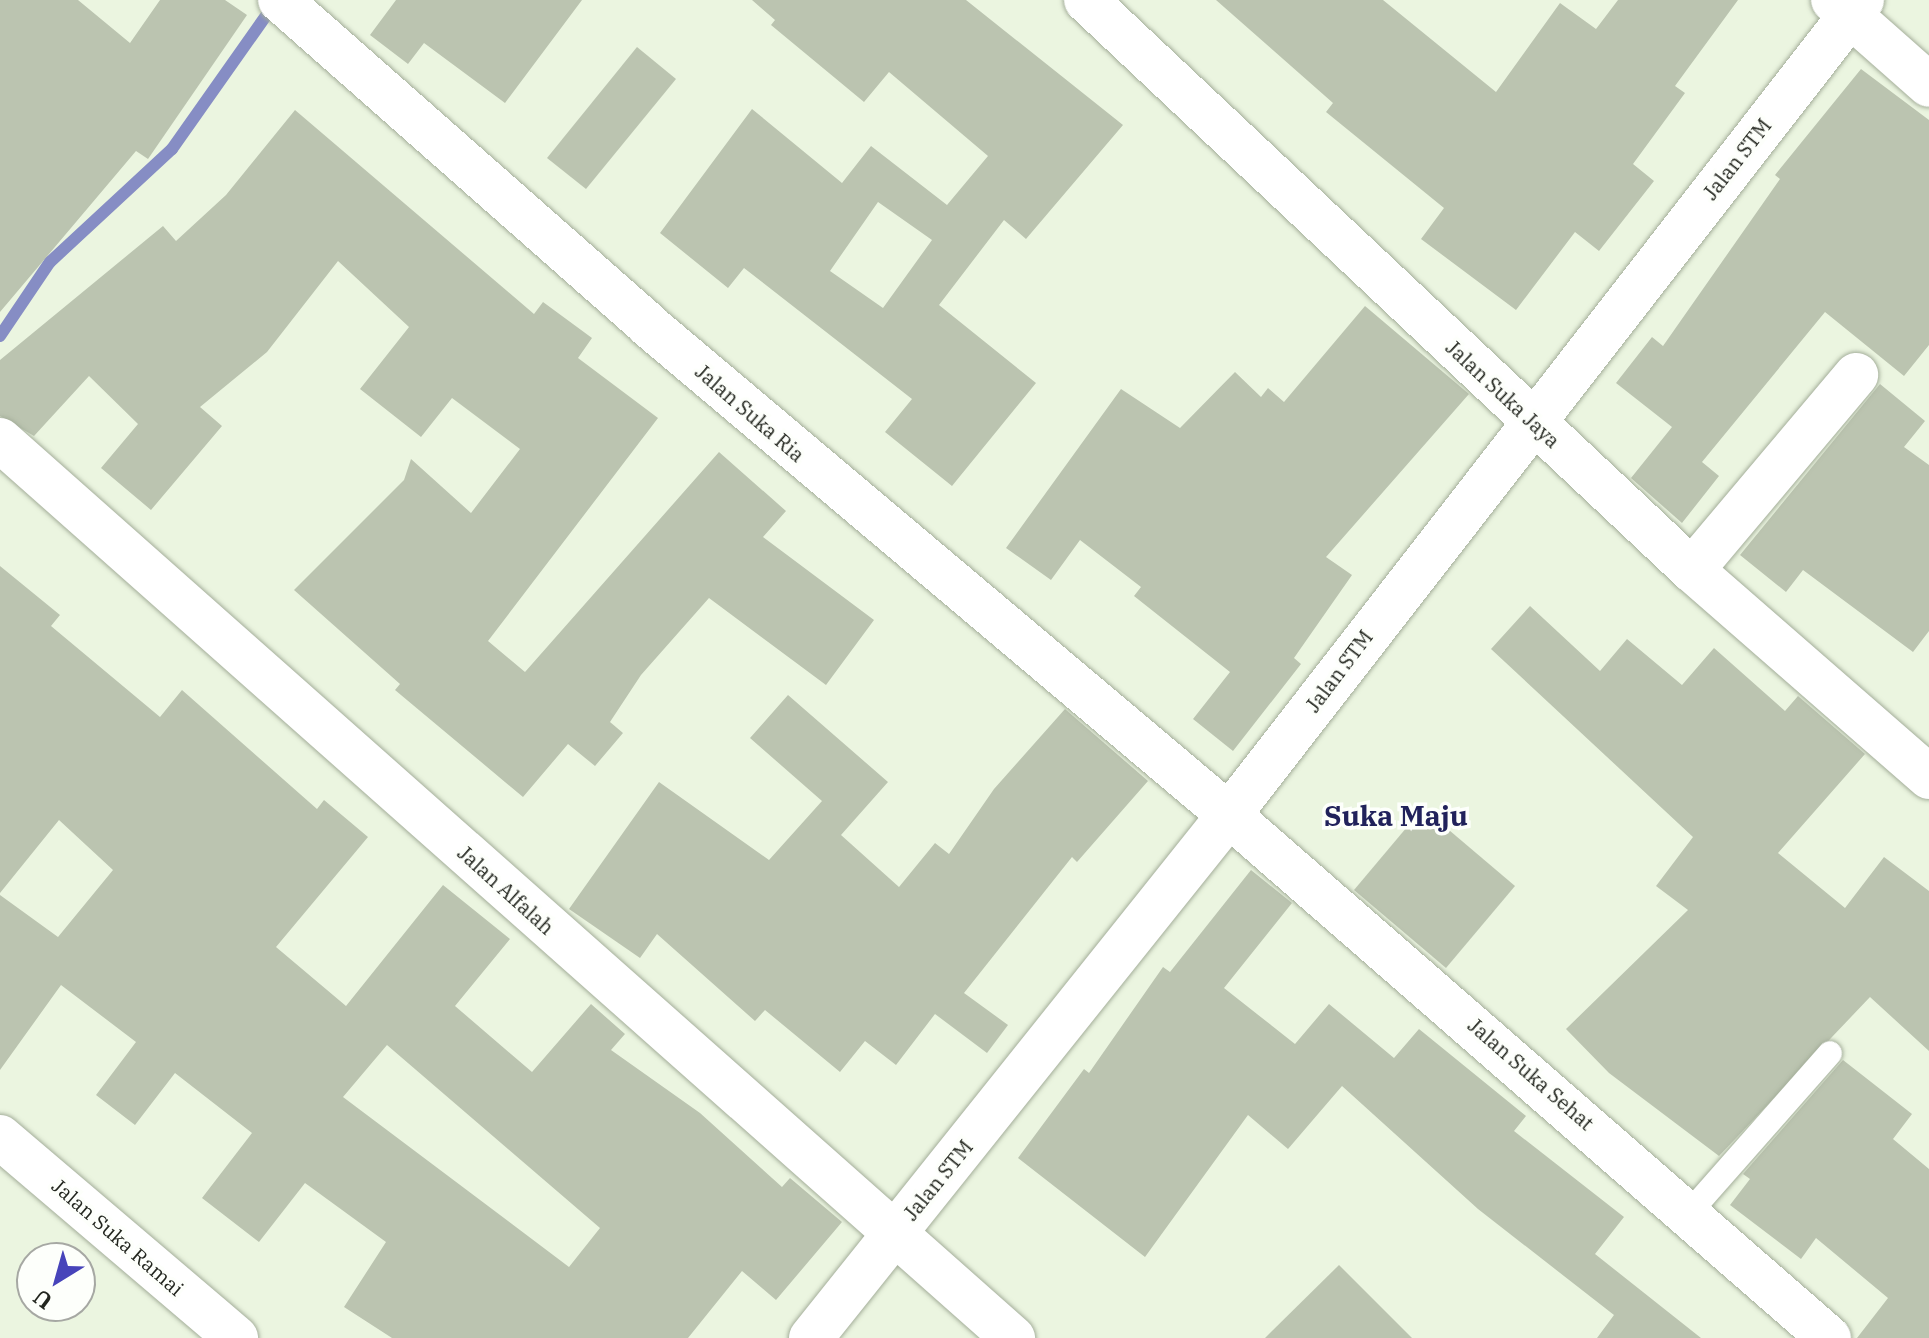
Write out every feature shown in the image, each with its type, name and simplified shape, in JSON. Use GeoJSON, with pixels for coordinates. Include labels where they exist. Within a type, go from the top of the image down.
{"type":"FeatureCollection","features":[{"type":"Feature","properties":{"kind":"street","name":"Jalan Suka Ria"},"geometry":{"type":"LineString","coordinates":[[280,0],[341,58],[911,552],[1229,815]]}},
{"type":"Feature","properties":{"kind":"street","name":"Jalan Suka Jaya"},"geometry":{"type":"LineString","coordinates":[[1086,0],[1530,421],[1692,570],[1929,777]]}},
{"type":"Feature","properties":{"kind":"street","name":"Jalan STM"},"geometry":{"type":"LineString","coordinates":[[811,1338],[1229,815],[1849,5]]}},
{"type":"Feature","properties":{"kind":"street"},"geometry":{"type":"LineString","coordinates":[[1849,5],[1929,85]]}},
{"type":"Feature","properties":{"kind":"street"},"geometry":{"type":"LineString","coordinates":[[1692,570],[1856,375]]}},
{"type":"Feature","properties":{"kind":"street","name":"Jalan Alfalah"},"geometry":{"type":"LineString","coordinates":[[0,440],[1013,1338]]}},
{"type":"Feature","properties":{"kind":"street","name":"Jalan Suka Sehat"},"geometry":{"type":"LineString","coordinates":[[1229,815],[1829,1338]]}},
{"type":"Feature","properties":{"kind":"street","name":"Jalan Suka Ramai"},"geometry":{"type":"LineString","coordinates":[[0,1137],[236,1338]]}},
{"type":"Feature","properties":{"kind":"lane"},"geometry":{"type":"LineString","coordinates":[[1689,1213],[1830,1053]]}},
{"type":"Feature","properties":{"kind":"building"},"geometry":{"type":"Polygon","coordinates":[[[0,0],[78,0],[130,43],[160,0],[225,0],[247,15],[148,159],[136,151],[0,312],[0,0]]]}},
{"type":"Feature","properties":{"kind":"building"},"geometry":{"type":"Polygon","coordinates":[[[396,0],[582,0],[505,103],[424,43],[408,64],[370,35],[396,0]]]}},
{"type":"Feature","properties":{"kind":"building"},"geometry":{"type":"Polygon","coordinates":[[[752,0],[966,0],[1123,125],[1026,239],[1004,220],[939,305],[1036,383],[952,486],[885,432],[912,399],[744,268],[728,288],[660,233],[752,109],[842,183],[871,146],[947,205],[988,156],[889,72],[864,102],[771,25],[775,20],[752,0]],[[878,202],[830,271],[883,308],[932,240],[878,202]]]}},
{"type":"Feature","properties":{"kind":"building"},"geometry":{"type":"Polygon","coordinates":[[[1216,0],[1383,0],[1496,92],[1560,3],[1596,29],[1618,0],[1738,0],[1675,86],[1685,93],[1633,164],[1654,181],[1599,251],[1575,232],[1516,310],[1421,239],[1444,208],[1326,112],[1333,103],[1216,0]]]}},
{"type":"Feature","properties":{"kind":"building"},"geometry":{"type":"Polygon","coordinates":[[[637,47],[676,79],[586,189],[547,158],[637,47]]]}},
{"type":"Feature","properties":{"kind":"building"},"geometry":{"type":"Polygon","coordinates":[[[1861,69],[1929,120],[1929,345],[1904,376],[1825,312],[1702,462],[1719,476],[1682,523],[1631,478],[1672,427],[1616,383],[1652,337],[1663,346],[1780,179],[1775,175],[1861,69]]]}},
{"type":"Feature","properties":{"kind":"building"},"geometry":{"type":"Polygon","coordinates":[[[295,110],[534,314],[543,302],[592,338],[578,358],[658,418],[488,641],[525,672],[719,452],[786,511],[763,537],[874,620],[826,685],[709,598],[641,675],[610,722],[623,733],[595,766],[568,744],[523,797],[395,690],[400,684],[294,590],[404,480],[411,459],[471,513],[520,449],[452,398],[421,437],[360,389],[409,327],[338,261],[267,352],[200,407],[222,426],[151,510],[101,468],[138,424],[89,376],[34,436],[0,416],[0,360],[163,226],[176,241],[226,195],[295,110]]]}},
{"type":"Feature","properties":{"kind":"building"},"geometry":{"type":"Polygon","coordinates":[[[1365,306],[1469,394],[1326,557],[1352,575],[1294,658],[1301,664],[1233,751],[1193,719],[1230,672],[1134,596],[1141,587],[1080,540],[1051,580],[1006,548],[1121,389],[1180,428],[1235,372],[1261,397],[1268,388],[1284,402],[1365,306]]]}},
{"type":"Feature","properties":{"kind":"building"},"geometry":{"type":"Polygon","coordinates":[[[1880,384],[1925,421],[1904,447],[1929,465],[1929,631],[1913,652],[1803,570],[1786,592],[1740,555],[1880,384]]]}},
{"type":"Feature","properties":{"kind":"building"},"geometry":{"type":"Polygon","coordinates":[[[0,566],[60,615],[51,626],[160,717],[182,690],[317,809],[324,800],[368,837],[276,947],[346,1006],[443,885],[510,939],[455,1006],[532,1072],[591,1004],[625,1034],[611,1050],[700,1113],[782,1187],[790,1178],[842,1222],[776,1300],[742,1271],[688,1338],[392,1338],[344,1307],[386,1242],[305,1183],[259,1242],[202,1198],[252,1133],[175,1073],[135,1125],[96,1095],[136,1042],[61,985],[0,1070],[0,895],[58,937],[113,870],[59,820],[0,893],[0,566]],[[387,1045],[343,1097],[569,1267],[600,1228],[387,1045]]]}},
{"type":"Feature","properties":{"kind":"building"},"geometry":{"type":"Polygon","coordinates":[[[1530,606],[1600,671],[1627,639],[1682,685],[1714,648],[1785,711],[1798,696],[1865,754],[1778,853],[1845,908],[1884,857],[1929,891],[1929,1051],[1870,997],[1719,1156],[1609,1073],[1566,1029],[1688,910],[1656,886],[1693,837],[1491,649],[1530,606]]]}},
{"type":"Feature","properties":{"kind":"building"},"geometry":{"type":"Polygon","coordinates":[[[788,695],[888,782],[841,835],[899,887],[935,843],[949,854],[994,789],[1065,709],[1148,781],[1077,862],[1072,857],[964,993],[1008,1025],[987,1053],[935,1014],[896,1065],[865,1041],[840,1072],[765,1010],[755,1021],[657,934],[640,958],[569,909],[659,782],[769,860],[822,801],[750,738],[788,695]]]}},
{"type":"Feature","properties":{"kind":"building"},"geometry":{"type":"Polygon","coordinates":[[[1423,808],[1515,886],[1446,968],[1354,890],[1423,808]]]}},
{"type":"Feature","properties":{"kind":"building"},"geometry":{"type":"Polygon","coordinates":[[[1251,870],[1292,903],[1224,988],[1295,1044],[1329,1004],[1394,1058],[1419,1029],[1526,1116],[1514,1131],[1624,1217],[1595,1254],[1701,1338],[1597,1338],[1614,1315],[1478,1209],[1342,1086],[1288,1149],[1248,1115],[1145,1257],[1018,1158],[1084,1069],[1089,1073],[1163,967],[1170,972],[1251,870]]]}},
{"type":"Feature","properties":{"kind":"building"},"geometry":{"type":"Polygon","coordinates":[[[1843,1060],[1912,1114],[1893,1139],[1929,1169],[1929,1338],[1857,1338],[1888,1298],[1816,1238],[1801,1259],[1730,1205],[1750,1179],[1743,1174],[1843,1060]]]}},
{"type":"Feature","properties":{"kind":"building"},"geometry":{"type":"Polygon","coordinates":[[[1339,1265],[1412,1338],[1265,1338],[1339,1265]]]}},
{"type":"Feature","properties":{"kind":"waterway"},"geometry":{"type":"LineString","coordinates":[[0,336],[50,262],[172,149],[273,6]]}},
{"type":"Feature","properties":{"kind":"district","name":"Suka Maju"},"geometry":{"type":"Point","coordinates":[1396,816]}}]}
